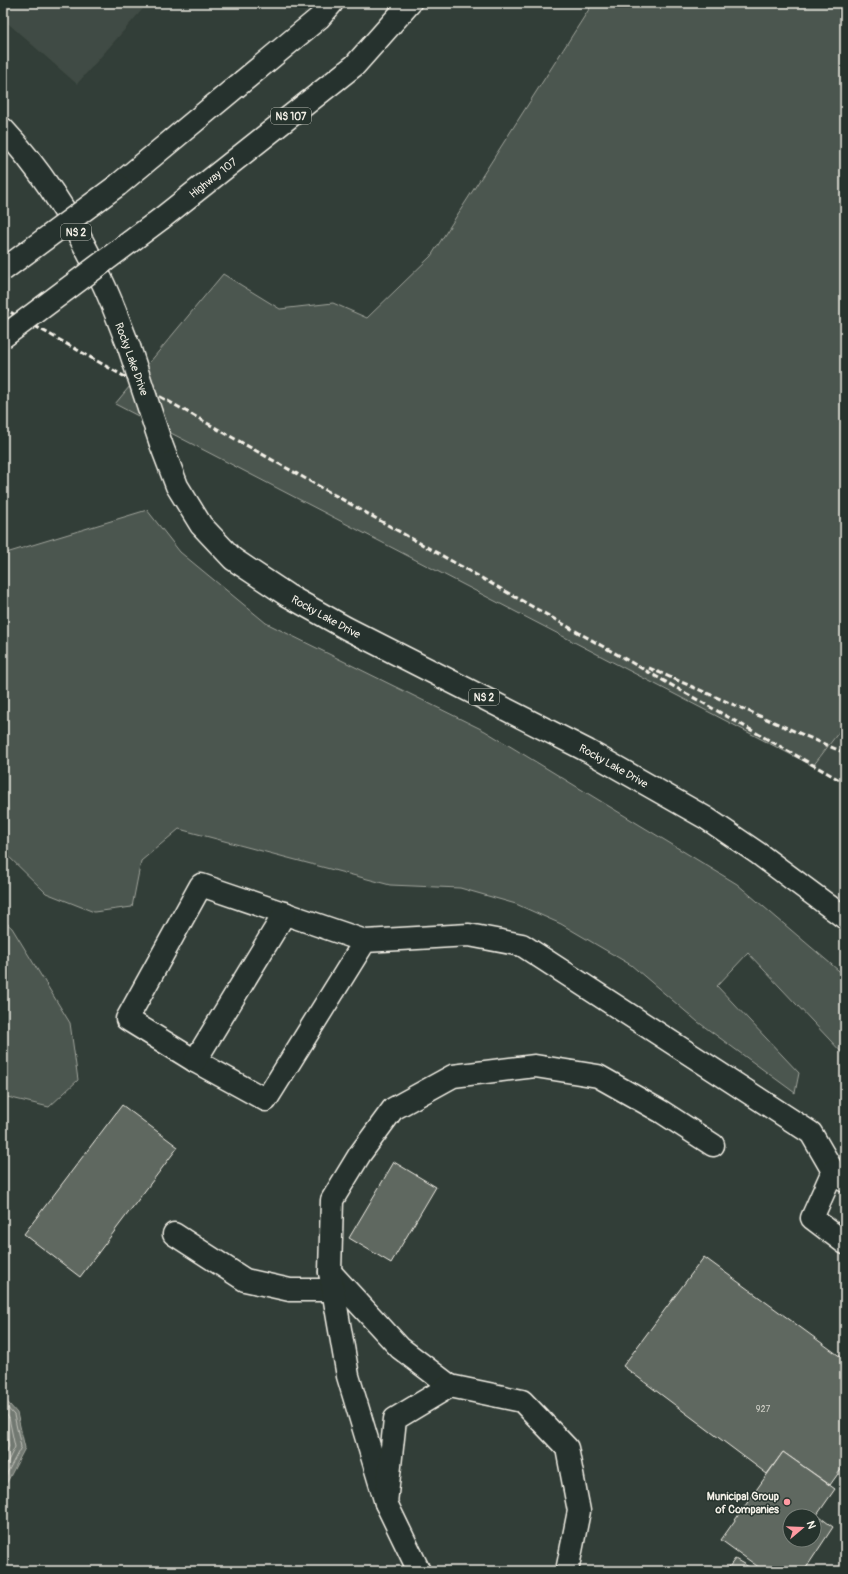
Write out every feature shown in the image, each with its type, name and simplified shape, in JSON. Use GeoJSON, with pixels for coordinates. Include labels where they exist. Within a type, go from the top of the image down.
{"type":"FeatureCollection","features":[{"type":"Feature","properties":{"kind":"main road"},"geometry":{"type":"LineString","coordinates":[[3,270],[118,185],[320,18],[332,3]]}},
{"type":"Feature","properties":{"kind":"main road","name":"Highway 107"},"geometry":{"type":"LineString","coordinates":[[3,337],[162,218],[355,65],[410,3]]}},
{"type":"Feature","properties":{"kind":"main road","name":"Rocky Lake Drive"},"geometry":{"type":"LineString","coordinates":[[3,129],[25,153],[65,210],[101,279],[129,347],[160,444],[177,486],[201,525],[233,559],[287,595],[346,628],[588,751],[706,818],[759,854],[845,918]]}},
{"type":"Feature","properties":{"kind":"main road"},"geometry":{"type":"LineString","coordinates":[[365,941],[266,1100],[195,1061],[127,1019],[201,885],[365,941],[469,935],[522,945],[811,1133],[839,1176],[812,1218],[845,1243]]}},
{"type":"Feature","properties":{"kind":"main road"},"geometry":{"type":"LineString","coordinates":[[195,1061],[285,913]]}},
{"type":"Feature","properties":{"kind":"main road"},"geometry":{"type":"LineString","coordinates":[[418,1571],[386,1503],[348,1376],[332,1281],[332,1200],[360,1154],[393,1108],[453,1076],[535,1066],[598,1076],[662,1112],[713,1145]]}},
{"type":"Feature","properties":{"kind":"main road"},"geometry":{"type":"LineString","coordinates":[[174,1234],[245,1280],[290,1290],[332,1281]]}},
{"type":"Feature","properties":{"kind":"main road"},"geometry":{"type":"LineString","coordinates":[[332,1281],[400,1348],[450,1386],[522,1401],[567,1448],[578,1511],[567,1571]]}},
{"type":"Feature","properties":{"kind":"main road"},"geometry":{"type":"LineString","coordinates":[[386,1503],[395,1419],[450,1386]]}},
{"type":"Feature","properties":{"kind":"shaded area"},"geometry":{"type":"Polygon","coordinates":[[[3,3],[148,3],[77,84],[3,19],[3,3]]]}},
{"type":"Feature","properties":{"kind":"shaded area"},"geometry":{"type":"Polygon","coordinates":[[[593,3],[845,3],[845,724],[813,766],[115,404],[223,274],[280,309],[333,303],[367,318],[431,256],[593,3]]]}},
{"type":"Feature","properties":{"kind":"shaded area"},"geometry":{"type":"Polygon","coordinates":[[[147,510],[180,552],[266,623],[485,731],[737,884],[845,976],[845,1056],[748,953],[717,986],[799,1073],[795,1093],[698,1022],[631,965],[561,924],[516,904],[460,888],[390,885],[179,829],[141,861],[132,907],[94,912],[46,893],[3,851],[3,554],[147,510]]]}},
{"type":"Feature","properties":{"kind":"shaded area"},"geometry":{"type":"Polygon","coordinates":[[[845,724],[845,784],[813,766],[845,724]]]}},
{"type":"Feature","properties":{"kind":"shaded area"},"geometry":{"type":"Polygon","coordinates":[[[3,920],[12,928],[70,1023],[78,1080],[49,1107],[3,1096],[3,920]]]}},
{"type":"Feature","properties":{"kind":"water"},"geometry":{"type":"Polygon","coordinates":[[[3,1397],[17,1413],[25,1448],[3,1490],[3,1397]]]}},
{"type":"Feature","properties":{"kind":"building"},"geometry":{"type":"Polygon","coordinates":[[[122,1105],[178,1147],[80,1277],[24,1234],[122,1105]]]}},
{"type":"Feature","properties":{"kind":"building"},"geometry":{"type":"Polygon","coordinates":[[[394,1162],[436,1187],[391,1263],[349,1238],[394,1162]]]}},
{"type":"Feature","properties":{"kind":"building"},"geometry":{"type":"Polygon","coordinates":[[[704,1257],[845,1360],[845,1464],[830,1485],[783,1452],[767,1474],[623,1366],[704,1257]]]}},
{"type":"Feature","properties":{"kind":"building","name":"Municipal Group of Companies"},"geometry":{"type":"Polygon","coordinates":[[[783,1452],[835,1489],[822,1508],[782,1508],[782,1548],[819,1548],[804,1571],[764,1571],[721,1540],[783,1452]]]}},
{"type":"Feature","properties":{"kind":"building","name":"Municipal Group of Companies"},"geometry":{"type":"Polygon","coordinates":[[[822,1519],[833,1527],[822,1544],[822,1519]]]}},
{"type":"Feature","properties":{"kind":"building"},"geometry":{"type":"Polygon","coordinates":[[[735,1559],[756,1571],[726,1571],[735,1559]]]}},
{"type":"Feature","properties":{"kind":"railway"},"geometry":{"type":"LineString","coordinates":[[3,308],[845,783]]}},
{"type":"Feature","properties":{"kind":"railway"},"geometry":{"type":"LineString","coordinates":[[649,668],[845,753]]}},
{"type":"Feature","properties":{"kind":"place","name":"Municipal Group of Companies"},"geometry":{"type":"Point","coordinates":[787,1502]}}]}
